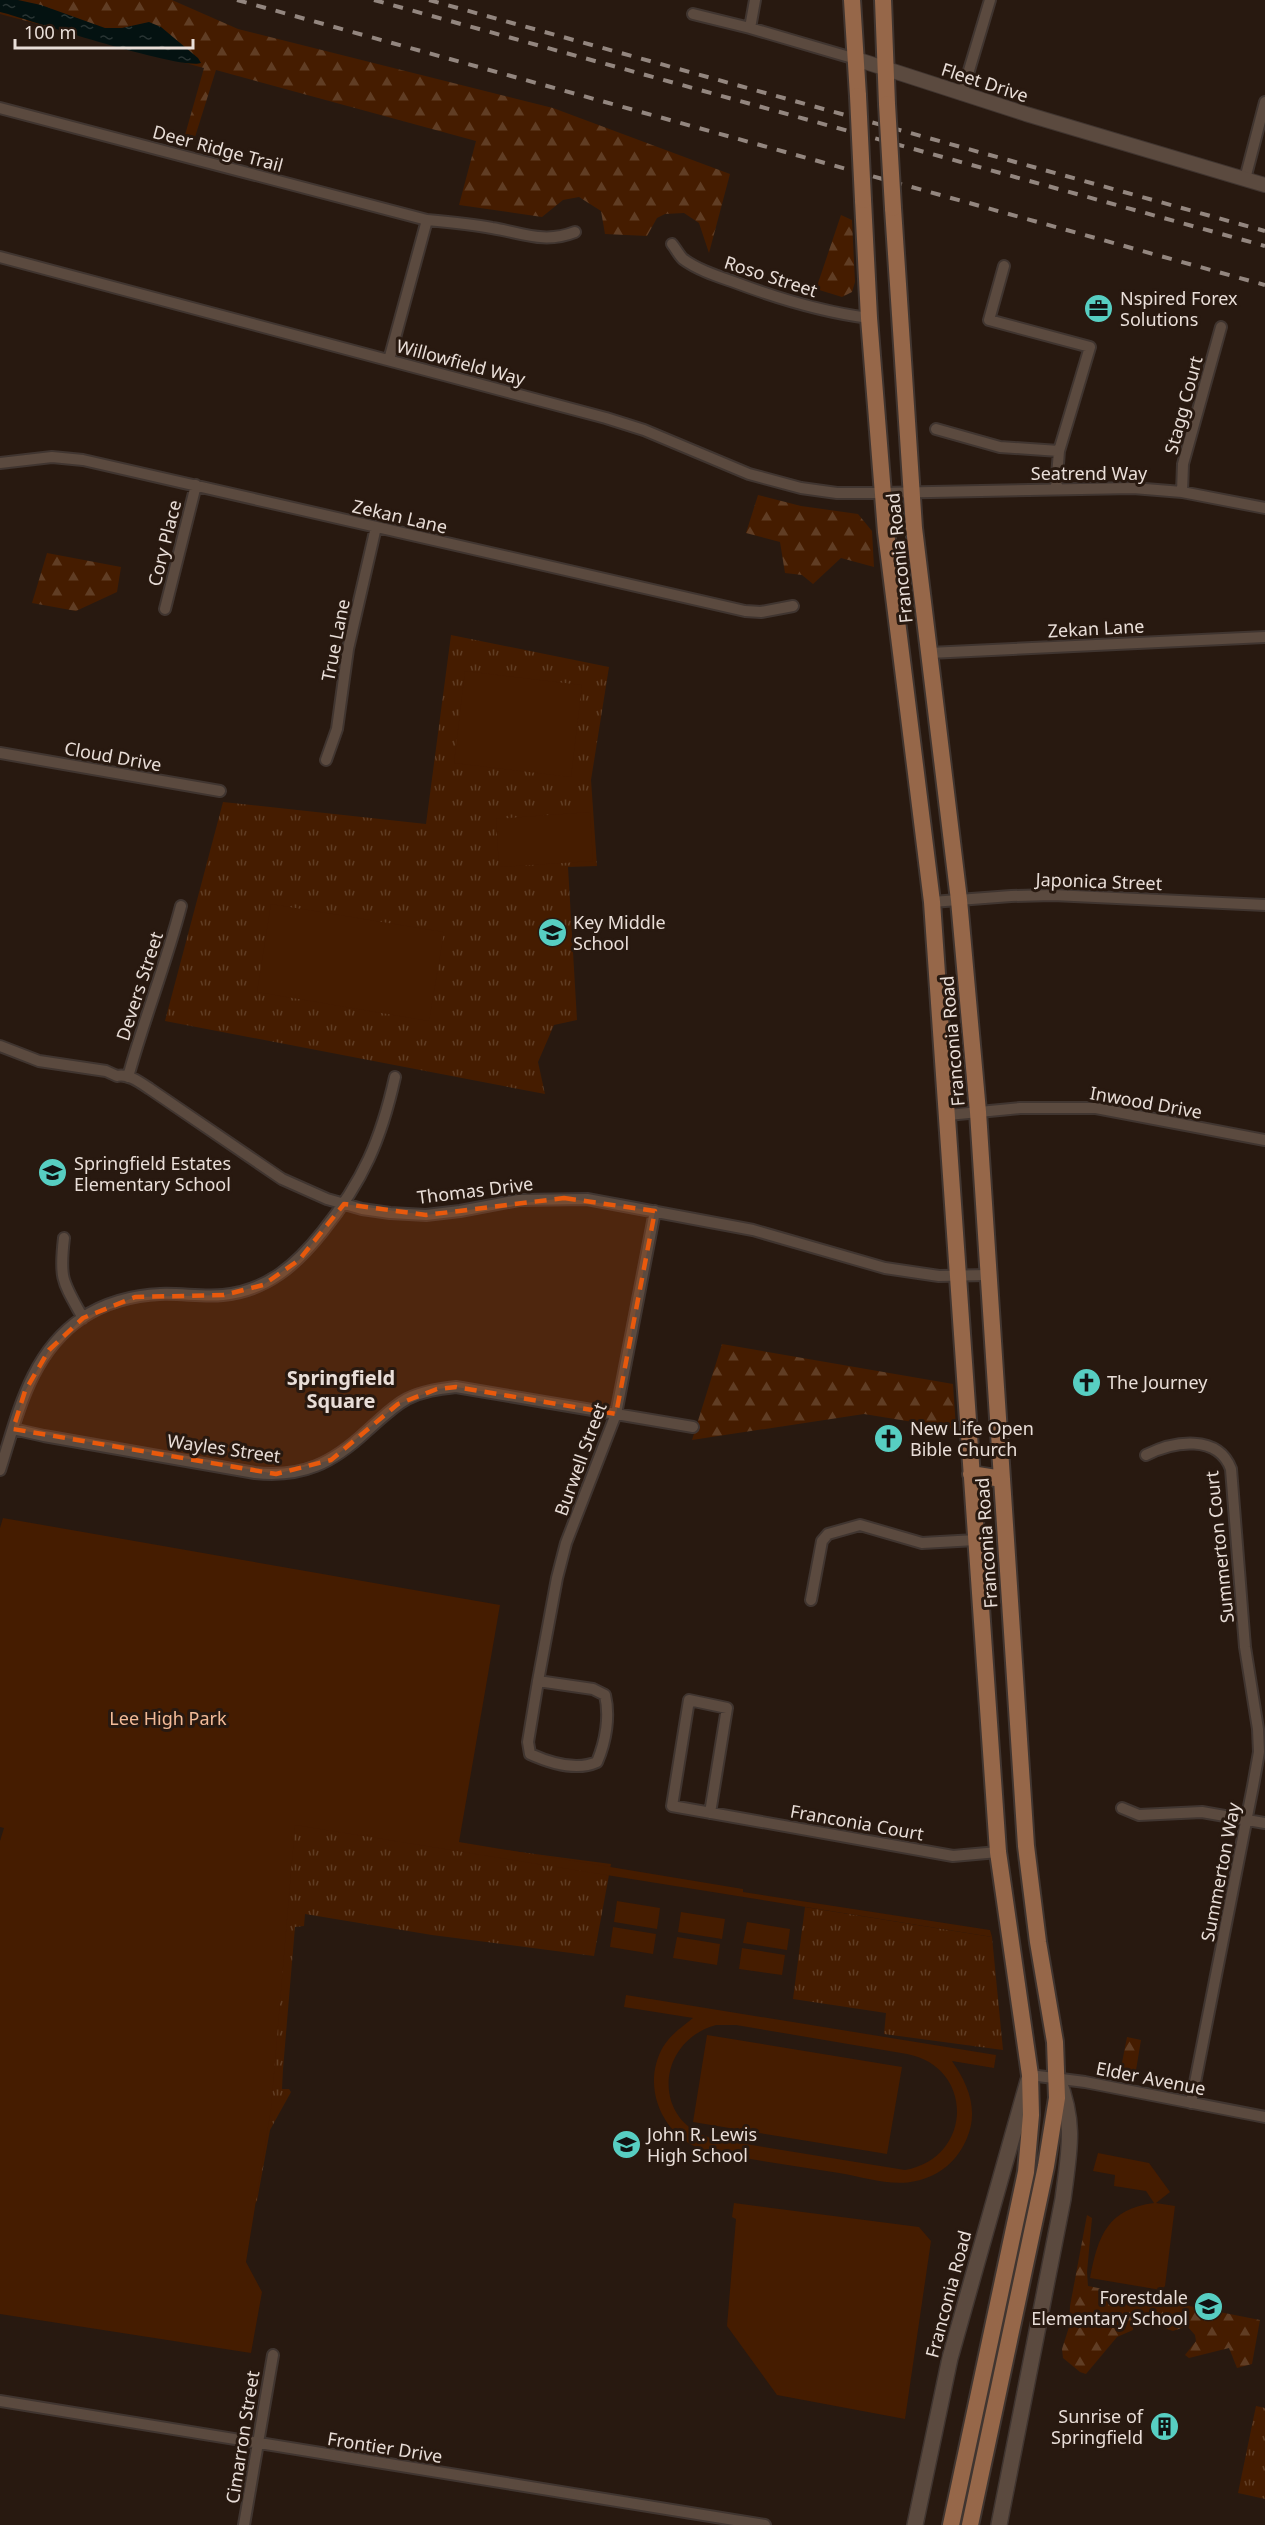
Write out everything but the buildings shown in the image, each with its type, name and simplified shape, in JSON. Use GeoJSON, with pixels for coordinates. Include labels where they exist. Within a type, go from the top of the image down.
{"type":"FeatureCollection","features":[{"type":"Feature","properties":{"kind":"main road","name":"Franconia Road"},"geometry":{"type":"LineString","coordinates":[[852,0],[869,318],[882,494],[932,903],[998,1852],[1030,2075],[1031,2115],[1026,2172],[951,2525]]}},
{"type":"Feature","properties":{"kind":"main road","name":"Franconia Road"},"geometry":{"type":"LineString","coordinates":[[883,0],[887,104],[911,492],[959,900],[978,1112],[1026,1846],[1038,1942],[1055,2042],[1058,2079],[1046,2166],[970,2525]]}},
{"type":"Feature","properties":{"kind":"main road"},"geometry":{"type":"LineString","coordinates":[[971,1474],[1002,1479]]}},
{"type":"Feature","properties":{"kind":"main road","name":"Franconia Road"},"geometry":{"type":"LineString","coordinates":[[915,2525],[953,2346],[1030,2075]]}},
{"type":"Feature","properties":{"kind":"main road","name":"Franconia Road"},"geometry":{"type":"LineString","coordinates":[[999,2525],[1064,2199],[1070,2147],[1070,2122],[1068,2103],[1058,2079]]}},
{"type":"Feature","properties":{"kind":"street"},"geometry":{"type":"LineString","coordinates":[[750,28],[755,0]]}},
{"type":"Feature","properties":{"kind":"street"},"geometry":{"type":"LineString","coordinates":[[962,94],[990,0]]}},
{"type":"Feature","properties":{"kind":"street","name":"Fleet Drive"},"geometry":{"type":"LineString","coordinates":[[693,14],[856,59],[962,94],[1265,185]]}},
{"type":"Feature","properties":{"kind":"street"},"geometry":{"type":"LineString","coordinates":[[1245,180],[1265,102]]}},
{"type":"Feature","properties":{"kind":"street","name":"Deer Ridge Trail"},"geometry":{"type":"LineString","coordinates":[[0,108],[427,220],[495,228],[543,238],[559,238],[575,232]]}},
{"type":"Feature","properties":{"kind":"street"},"geometry":{"type":"LineString","coordinates":[[389,360],[427,220]]}},
{"type":"Feature","properties":{"kind":"street","name":"Roso Street"},"geometry":{"type":"LineString","coordinates":[[672,244],[681,257],[697,268],[720,277],[800,305],[838,314],[869,318]]}},
{"type":"Feature","properties":{"kind":"street","name":"Willowfield Way"},"geometry":{"type":"LineString","coordinates":[[0,257],[606,418],[644,430],[772,482],[837,493],[911,492]]}},
{"type":"Feature","properties":{"kind":"street"},"geometry":{"type":"LineString","coordinates":[[1004,266],[989,320],[1090,347],[1059,451],[1056,489]]}},
{"type":"Feature","properties":{"kind":"street","name":"Stagg Court"},"geometry":{"type":"LineString","coordinates":[[1182,492],[1183,464],[1221,327]]}},
{"type":"Feature","properties":{"kind":"street"},"geometry":{"type":"LineString","coordinates":[[936,429],[1000,447],[1059,451]]}},
{"type":"Feature","properties":{"kind":"street","name":"Zekan Lane"},"geometry":{"type":"LineString","coordinates":[[0,463],[39,458],[64,458],[745,611],[761,612],[793,606]]}},
{"type":"Feature","properties":{"kind":"street","name":"Cory Place"},"geometry":{"type":"LineString","coordinates":[[165,609],[196,486]]}},
{"type":"Feature","properties":{"kind":"street","name":"Seatrend Way"},"geometry":{"type":"LineString","coordinates":[[911,492],[1134,488],[1182,492],[1265,508]]}},
{"type":"Feature","properties":{"kind":"street","name":"True Lane"},"geometry":{"type":"LineString","coordinates":[[326,760],[337,729],[348,649],[376,527]]}},
{"type":"Feature","properties":{"kind":"street","name":"Zekan Lane"},"geometry":{"type":"LineString","coordinates":[[929,653],[1265,637]]}},
{"type":"Feature","properties":{"kind":"street","name":"Cloud Drive"},"geometry":{"type":"LineString","coordinates":[[0,753],[220,791]]}},
{"type":"Feature","properties":{"kind":"street","name":"Japonica Street"},"geometry":{"type":"LineString","coordinates":[[932,903],[1053,895],[1265,905]]}},
{"type":"Feature","properties":{"kind":"street","name":"Devers Street"},"geometry":{"type":"LineString","coordinates":[[128,1077],[143,1022],[159,985],[182,906]]}},
{"type":"Feature","properties":{"kind":"street","name":"Thomas Drive"},"geometry":{"type":"LineString","coordinates":[[0,1046],[39,1061],[106,1071],[128,1077],[150,1089],[282,1179],[309,1192],[345,1204],[390,1213],[426,1215],[519,1200],[587,1199],[753,1230],[877,1267],[920,1274],[987,1275]]}},
{"type":"Feature","properties":{"kind":"street"},"geometry":{"type":"LineString","coordinates":[[0,1470],[25,1391],[39,1363],[63,1334],[83,1318],[110,1305],[135,1297],[161,1293],[224,1295],[263,1285],[299,1260],[345,1204],[363,1174],[388,1110],[395,1077]]}},
{"type":"Feature","properties":{"kind":"street","name":"Inwood Drive"},"geometry":{"type":"LineString","coordinates":[[948,1114],[1066,1106],[1096,1108],[1265,1140]]}},
{"type":"Feature","properties":{"kind":"street","name":"Burwell Street"},"geometry":{"type":"LineString","coordinates":[[538,1681],[593,1689],[604,1695],[608,1708],[603,1748],[597,1762],[585,1767],[543,1760],[530,1754],[528,1742],[538,1681],[557,1578],[566,1543],[616,1414],[655,1211]]}},
{"type":"Feature","properties":{"kind":"street"},"geometry":{"type":"LineString","coordinates":[[64,1238],[61,1267],[63,1279],[83,1318]]}},
{"type":"Feature","properties":{"kind":"street","name":"Wayles Street"},"geometry":{"type":"LineString","coordinates":[[13,1429],[255,1473],[276,1474],[306,1470],[331,1460],[350,1447],[398,1404],[417,1394],[437,1389],[456,1387],[693,1427]]}},
{"type":"Feature","properties":{"kind":"street","name":"Summerton Court"},"geometry":{"type":"LineString","coordinates":[[1146,1455],[1170,1445],[1197,1445],[1210,1446],[1226,1457],[1231,1469],[1245,1647]]}},
{"type":"Feature","properties":{"kind":"street"},"geometry":{"type":"LineString","coordinates":[[811,1600],[822,1541],[828,1534],[840,1529],[866,1526],[922,1543],[976,1540]]}},
{"type":"Feature","properties":{"kind":"street","name":"Summerton Way"},"geometry":{"type":"LineString","coordinates":[[1191,2103],[1259,1752],[1259,1735],[1245,1647]]}},
{"type":"Feature","properties":{"kind":"street","name":"Franconia Court"},"geometry":{"type":"LineString","coordinates":[[711,1813],[728,1708],[688,1700],[672,1806],[711,1813],[953,1856],[998,1852]]}},
{"type":"Feature","properties":{"kind":"street"},"geometry":{"type":"LineString","coordinates":[[1122,1808],[1139,1815],[1202,1812],[1265,1823]]}},
{"type":"Feature","properties":{"kind":"street","name":"Elder Avenue"},"geometry":{"type":"LineString","coordinates":[[1030,2075],[1265,2117]]}},
{"type":"Feature","properties":{"kind":"street","name":"Cimarron Street"},"geometry":{"type":"LineString","coordinates":[[244,2525],[273,2355]]}},
{"type":"Feature","properties":{"kind":"street","name":"Frontier Drive"},"geometry":{"type":"LineString","coordinates":[[0,2401],[765,2525]]}},
{"type":"Feature","properties":{"kind":"highlighted area"},"geometry":{"type":"Polygon","coordinates":[[[564,1198],[655,1211],[616,1414],[456,1387],[437,1389],[398,1404],[331,1460],[276,1474],[13,1429],[25,1391],[49,1350],[83,1318],[135,1297],[224,1295],[263,1285],[299,1260],[344,1204],[426,1215],[564,1198]]]}},
{"type":"Feature","properties":{"kind":"green space"},"geometry":{"type":"Polygon","coordinates":[[[0,0],[172,0],[238,29],[553,108],[730,174],[709,253],[699,223],[684,213],[665,214],[657,218],[647,236],[605,234],[601,211],[579,197],[563,200],[542,217],[459,205],[476,141],[216,70],[195,137],[185,135],[204,68],[0,14],[0,0]]]}},
{"type":"Feature","properties":{"kind":"green space"},"geometry":{"type":"Polygon","coordinates":[[[841,215],[852,220],[855,282],[852,292],[842,297],[816,289],[841,215]]]}},
{"type":"Feature","properties":{"kind":"green space"},"geometry":{"type":"Polygon","coordinates":[[[758,495],[801,506],[858,514],[872,531],[874,567],[841,558],[813,584],[802,575],[785,573],[780,542],[746,533],[758,495]]]}},
{"type":"Feature","properties":{"kind":"green space"},"geometry":{"type":"Polygon","coordinates":[[[47,553],[121,567],[117,592],[76,611],[32,603],[47,553]]]}},
{"type":"Feature","properties":{"kind":"green space"},"geometry":{"type":"Polygon","coordinates":[[[451,635],[609,667],[591,780],[597,866],[568,867],[577,1020],[554,1025],[538,1062],[545,1094],[165,1021],[223,802],[426,824],[451,635]]]}},
{"type":"Feature","properties":{"kind":"green space"},"geometry":{"type":"Polygon","coordinates":[[[465,671],[582,685],[571,777],[454,763],[465,671]]]}},
{"type":"Feature","properties":{"kind":"green space"},"geometry":{"type":"Polygon","coordinates":[[[590,812],[593,861],[499,867],[496,819],[590,812]]]}},
{"type":"Feature","properties":{"kind":"green space"},"geometry":{"type":"Polygon","coordinates":[[[271,904],[444,932],[429,1021],[257,992],[271,904]]]}},
{"type":"Feature","properties":{"kind":"green space"},"geometry":{"type":"Polygon","coordinates":[[[722,1344],[953,1384],[956,1429],[864,1414],[692,1440],[722,1344]]]}},
{"type":"Feature","properties":{"kind":"green space","name":"Lee High Park"},"geometry":{"type":"Polygon","coordinates":[[[3,1518],[500,1605],[459,1842],[743,1889],[743,1892],[990,1930],[992,1937],[295,1825],[271,2109],[246,2262],[262,2292],[251,2353],[0,2314],[0,1841],[4,1828],[0,1827],[0,1528],[3,1518]]]}},
{"type":"Feature","properties":{"kind":"green space"},"geometry":{"type":"Polygon","coordinates":[[[48,1790],[611,1864],[594,1956],[432,1935],[305,1914],[304,1926],[295,1927],[283,2069],[282,2089],[289,2089],[291,2092],[270,2130],[257,2201],[254,2204],[48,1790]]]}},
{"type":"Feature","properties":{"kind":"green space"},"geometry":{"type":"Polygon","coordinates":[[[617,1901],[660,1908],[657,1929],[614,1922],[617,1901]]]}},
{"type":"Feature","properties":{"kind":"green space"},"geometry":{"type":"Polygon","coordinates":[[[805,1907],[992,1937],[1003,2050],[884,2034],[886,2013],[793,1999],[805,1907]]]}},
{"type":"Feature","properties":{"kind":"green space"},"geometry":{"type":"Polygon","coordinates":[[[681,1912],[725,1919],[722,1939],[678,1932],[681,1912]]]}},
{"type":"Feature","properties":{"kind":"green space"},"geometry":{"type":"Polygon","coordinates":[[[747,1922],[790,1929],[787,1950],[743,1943],[747,1922]]]}},
{"type":"Feature","properties":{"kind":"green space"},"geometry":{"type":"Polygon","coordinates":[[[613,1927],[656,1934],[653,1954],[610,1947],[613,1927]]]}},
{"type":"Feature","properties":{"kind":"green space"},"geometry":{"type":"Polygon","coordinates":[[[677,1937],[720,1944],[717,1965],[673,1958],[677,1937]]]}},
{"type":"Feature","properties":{"kind":"green space"},"geometry":{"type":"Polygon","coordinates":[[[742,1948],[785,1955],[782,1975],[739,1969],[742,1948]]]}},
{"type":"Feature","properties":{"kind":"green space"},"geometry":{"type":"Polygon","coordinates":[[[626,1995],[996,2055],[994,2068],[952,2061],[967,2088],[972,2107],[967,2138],[953,2160],[940,2171],[925,2179],[907,2183],[877,2181],[707,2151],[692,2145],[678,2135],[660,2110],[655,2094],[654,2078],[656,2062],[666,2042],[693,2018],[624,2007],[626,1995]],[[716,2025],[696,2034],[681,2048],[672,2065],[669,2083],[671,2101],[680,2117],[694,2130],[715,2139],[905,2170],[927,2162],[944,2149],[953,2131],[957,2112],[954,2093],[945,2076],[929,2062],[907,2054],[736,2025],[716,2025]]]}},
{"type":"Feature","properties":{"kind":"green space"},"geometry":{"type":"Polygon","coordinates":[[[707,2035],[902,2067],[887,2154],[693,2122],[707,2035]]]}},
{"type":"Feature","properties":{"kind":"green space"},"geometry":{"type":"Polygon","coordinates":[[[1127,2037],[1141,2040],[1135,2076],[1120,2073],[1127,2037]]]}},
{"type":"Feature","properties":{"kind":"green space"},"geometry":{"type":"Polygon","coordinates":[[[1098,2153],[1149,2163],[1170,2192],[1156,2203],[1175,2206],[1165,2286],[1161,2290],[1090,2278],[1097,2249],[1108,2227],[1126,2211],[1154,2203],[1146,2191],[1114,2186],[1115,2175],[1093,2171],[1098,2153]]]}},
{"type":"Feature","properties":{"kind":"green space"},"geometry":{"type":"Polygon","coordinates":[[[734,2203],[919,2227],[931,2241],[905,2419],[777,2395],[727,2326],[736,2219],[732,2217],[734,2203]]]}},
{"type":"Feature","properties":{"kind":"green space"},"geometry":{"type":"Polygon","coordinates":[[[1087,2215],[1092,2218],[1087,2272],[1088,2286],[1260,2320],[1252,2364],[1237,2368],[1229,2348],[1189,2358],[1185,2355],[1196,2341],[1195,2335],[1187,2326],[1173,2331],[1167,2329],[1159,2317],[1136,2318],[1133,2321],[1133,2330],[1117,2337],[1086,2374],[1063,2358],[1062,2349],[1069,2327],[1070,2306],[1087,2215]]]}},
{"type":"Feature","properties":{"kind":"green space"},"geometry":{"type":"Polygon","coordinates":[[[1256,2406],[1265,2408],[1265,2499],[1238,2493],[1256,2406]]]}},
{"type":"Feature","properties":{"kind":"water"},"geometry":{"type":"Polygon","coordinates":[[[0,0],[18,0],[41,5],[105,28],[122,28],[149,22],[161,27],[201,63],[166,60],[0,12],[0,0]]]}},
{"type":"Feature","properties":{"kind":"railway"},"geometry":{"type":"LineString","coordinates":[[237,0],[1265,285]]}},
{"type":"Feature","properties":{"kind":"railway"},"geometry":{"type":"LineString","coordinates":[[374,0],[1265,246]]}},
{"type":"Feature","properties":{"kind":"railway"},"geometry":{"type":"LineString","coordinates":[[429,0],[1265,231]]}},
{"type":"Feature","properties":{"kind":"place","name":"Nspired Forex Solutions"},"geometry":{"type":"Point","coordinates":[1099,308]}},
{"type":"Feature","properties":{"kind":"place","name":"Key Middle School"},"geometry":{"type":"Point","coordinates":[552,932]}},
{"type":"Feature","properties":{"kind":"place","name":"Springfield Estates Elementary School"},"geometry":{"type":"Point","coordinates":[53,1173]}},
{"type":"Feature","properties":{"kind":"place","name":"The Journey"},"geometry":{"type":"Point","coordinates":[1086,1382]}},
{"type":"Feature","properties":{"kind":"place","name":"New Life Open Bible Church"},"geometry":{"type":"Point","coordinates":[889,1438]}},
{"type":"Feature","properties":{"kind":"place","name":"John R. Lewis High School"},"geometry":{"type":"Point","coordinates":[626,2144]}},
{"type":"Feature","properties":{"kind":"place","name":"Forestdale Elementary School"},"geometry":{"type":"Point","coordinates":[1209,2307]}},
{"type":"Feature","properties":{"kind":"place","name":"Sunrise of Springfield"},"geometry":{"type":"Point","coordinates":[1164,2426]}},
{"type":"Feature","properties":{"kind":"district","name":"Springfield Square"},"geometry":{"type":"Point","coordinates":[341,1388]}}]}
